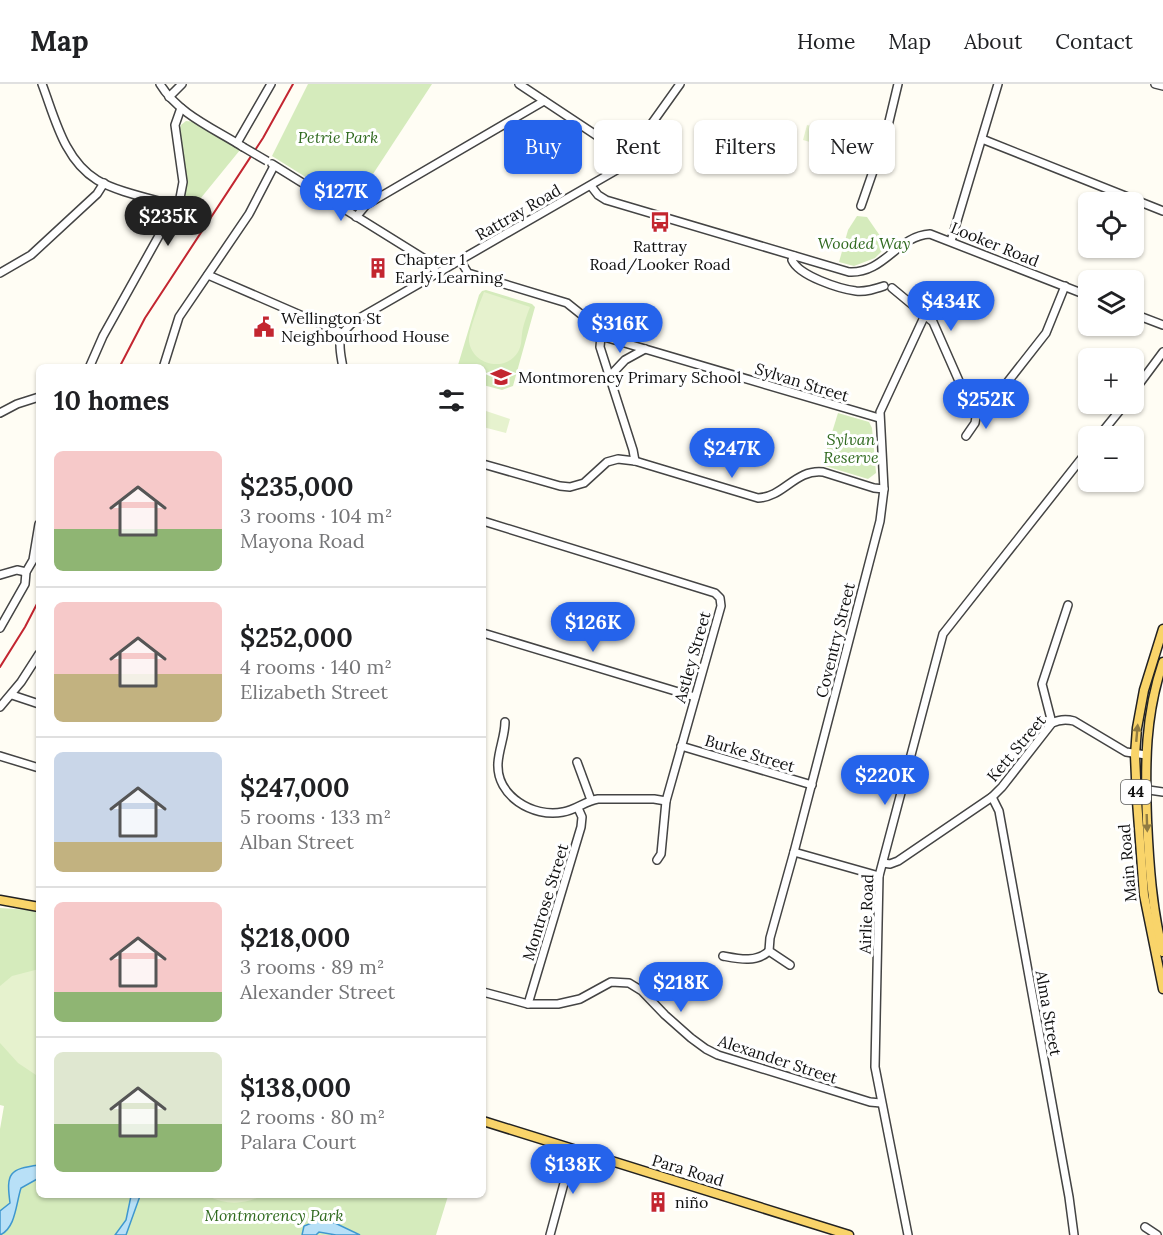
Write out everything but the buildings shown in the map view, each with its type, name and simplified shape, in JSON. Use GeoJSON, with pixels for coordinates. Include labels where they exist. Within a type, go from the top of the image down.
{"type":"FeatureCollection","features":[{"type":"Feature","properties":{"kind":"main road","name":"Main Road"},"geometry":{"type":"LineString","coordinates":[[1163,629],[1144,690],[1135,755],[1144,895],[1163,989]]}},
{"type":"Feature","properties":{"kind":"main road","name":"Main Road"},"geometry":{"type":"LineString","coordinates":[[1163,662],[1148,719],[1146,755],[1150,871],[1154,908],[1163,952]]}},
{"type":"Feature","properties":{"kind":"main road"},"geometry":{"type":"LineString","coordinates":[[0,900],[36,906]]}},
{"type":"Feature","properties":{"kind":"main road","name":"Para Road"},"geometry":{"type":"LineString","coordinates":[[486,1122],[849,1235]]}},
{"type":"Feature","properties":{"kind":"street"},"geometry":{"type":"LineString","coordinates":[[42,84],[68,149],[88,173],[104,183],[176,206]]}},
{"type":"Feature","properties":{"kind":"street"},"geometry":{"type":"LineString","coordinates":[[160,84],[181,108],[428,261],[437,273]]}},
{"type":"Feature","properties":{"kind":"street"},"geometry":{"type":"LineString","coordinates":[[169,97],[182,84]]}},
{"type":"Feature","properties":{"kind":"street"},"geometry":{"type":"LineString","coordinates":[[240,145],[271,84]]}},
{"type":"Feature","properties":{"kind":"street"},"geometry":{"type":"LineString","coordinates":[[519,84],[594,133]]}},
{"type":"Feature","properties":{"kind":"street","name":"Rattray Road"},"geometry":{"type":"LineString","coordinates":[[655,120],[680,84]]}},
{"type":"Feature","properties":{"kind":"street"},"geometry":{"type":"LineString","coordinates":[[861,206],[886,134],[898,84]]}},
{"type":"Feature","properties":{"kind":"street"},"geometry":{"type":"LineString","coordinates":[[951,241],[998,84]]}},
{"type":"Feature","properties":{"kind":"street"},"geometry":{"type":"LineString","coordinates":[[1155,84],[1163,86]]}},
{"type":"Feature","properties":{"kind":"street"},"geometry":{"type":"LineString","coordinates":[[356,217],[366,205],[544,101]]}},
{"type":"Feature","properties":{"kind":"street"},"geometry":{"type":"LineString","coordinates":[[91,364],[103,336],[176,206],[183,182],[174,125],[181,108]]}},
{"type":"Feature","properties":{"kind":"street"},"geometry":{"type":"LineString","coordinates":[[982,139],[1163,211]]}},
{"type":"Feature","properties":{"kind":"street"},"geometry":{"type":"LineString","coordinates":[[164,364],[179,317],[249,214],[274,166]]}},
{"type":"Feature","properties":{"kind":"street","name":"Rattray Road"},"geometry":{"type":"LineString","coordinates":[[342,333],[356,320],[610,174]]}},
{"type":"Feature","properties":{"kind":"street"},"geometry":{"type":"LineString","coordinates":[[0,273],[31,255],[97,194],[104,183]]}},
{"type":"Feature","properties":{"kind":"street","name":"Looker Road"},"geometry":{"type":"LineString","coordinates":[[591,186],[598,195],[606,200],[837,269],[861,273],[872,269],[910,238],[920,234],[930,234],[1078,291]]}},
{"type":"Feature","properties":{"kind":"street","name":"Looker Road"},"geometry":{"type":"LineString","coordinates":[[794,256],[792,260],[796,267],[833,285],[856,291],[869,291],[884,286]]}},
{"type":"Feature","properties":{"kind":"street"},"geometry":{"type":"LineString","coordinates":[[460,260],[468,273],[567,303],[582,315],[601,336],[600,348],[635,461]]}},
{"type":"Feature","properties":{"kind":"street"},"geometry":{"type":"LineString","coordinates":[[208,275],[342,333],[340,347],[342,364]]}},
{"type":"Feature","properties":{"kind":"street"},"geometry":{"type":"LineString","coordinates":[[977,411],[988,408],[1046,333],[1065,286]]}},
{"type":"Feature","properties":{"kind":"street"},"geometry":{"type":"LineString","coordinates":[[892,288],[933,322],[970,406],[977,411]]}},
{"type":"Feature","properties":{"kind":"street","name":"Coventry Street"},"geometry":{"type":"LineString","coordinates":[[769,951],[772,931],[795,852],[880,521],[884,489],[879,418],[924,315]]}},
{"type":"Feature","properties":{"kind":"street"},"geometry":{"type":"LineString","coordinates":[[1144,318],[1163,325]]}},
{"type":"Feature","properties":{"kind":"street","name":"Sylvan Street"},"geometry":{"type":"LineString","coordinates":[[601,336],[879,418]]}},
{"type":"Feature","properties":{"kind":"street"},"geometry":{"type":"LineString","coordinates":[[609,377],[625,360],[645,349]]}},
{"type":"Feature","properties":{"kind":"street"},"geometry":{"type":"LineString","coordinates":[[1144,378],[1163,352]]}},
{"type":"Feature","properties":{"kind":"street"},"geometry":{"type":"LineString","coordinates":[[0,413],[36,398]]}},
{"type":"Feature","properties":{"kind":"street"},"geometry":{"type":"LineString","coordinates":[[966,436],[975,423],[977,411]]}},
{"type":"Feature","properties":{"kind":"street"},"geometry":{"type":"LineString","coordinates":[[1107,426],[1117,414]]}},
{"type":"Feature","properties":{"kind":"street"},"geometry":{"type":"LineString","coordinates":[[486,465],[565,487],[584,483],[608,462],[618,459],[635,461],[758,498],[775,494],[799,476],[814,471],[884,489]]}},
{"type":"Feature","properties":{"kind":"street","name":"Airlie Road"},"geometry":{"type":"LineString","coordinates":[[909,1235],[875,1067],[879,876],[943,634],[1078,463]]}},
{"type":"Feature","properties":{"kind":"street","name":"Astley Street"},"geometry":{"type":"LineString","coordinates":[[486,522],[718,595],[721,606],[666,801],[661,854],[657,860]]}},
{"type":"Feature","properties":{"kind":"street"},"geometry":{"type":"LineString","coordinates":[[0,628],[25,584],[26,572],[33,560],[36,542]]}},
{"type":"Feature","properties":{"kind":"street"},"geometry":{"type":"LineString","coordinates":[[0,575],[17,570],[26,572]]}},
{"type":"Feature","properties":{"kind":"street"},"geometry":{"type":"LineString","coordinates":[[1052,723],[1042,684],[1068,605]]}},
{"type":"Feature","properties":{"kind":"street"},"geometry":{"type":"LineString","coordinates":[[486,634],[695,697]]}},
{"type":"Feature","properties":{"kind":"street"},"geometry":{"type":"LineString","coordinates":[[0,707],[12,695],[36,659]]}},
{"type":"Feature","properties":{"kind":"street"},"geometry":{"type":"LineString","coordinates":[[12,695],[36,703]]}},
{"type":"Feature","properties":{"kind":"street","name":"Kett Street"},"geometry":{"type":"LineString","coordinates":[[883,863],[891,864],[898,861],[992,797],[1002,788],[1052,723],[1062,719],[1074,721],[1120,749],[1135,755],[1146,755]]}},
{"type":"Feature","properties":{"kind":"street"},"geometry":{"type":"LineString","coordinates":[[505,722],[498,769],[503,786],[525,807],[556,813],[578,808],[591,800],[654,799],[666,801]]}},
{"type":"Feature","properties":{"kind":"street","name":"Burke Street"},"geometry":{"type":"LineString","coordinates":[[681,746],[812,785]]}},
{"type":"Feature","properties":{"kind":"street"},"geometry":{"type":"LineString","coordinates":[[0,756],[36,767]]}},
{"type":"Feature","properties":{"kind":"street"},"geometry":{"type":"LineString","coordinates":[[578,762],[591,800]]}},
{"type":"Feature","properties":{"kind":"street"},"geometry":{"type":"LineString","coordinates":[[1136,789],[1163,792]]}},
{"type":"Feature","properties":{"kind":"street","name":"Alma Street"},"geometry":{"type":"LineString","coordinates":[[992,797],[999,811],[1014,890],[1074,1235]]}},
{"type":"Feature","properties":{"kind":"street","name":"Montrose Street"},"geometry":{"type":"LineString","coordinates":[[528,1004],[581,827],[582,817],[578,808]]}},
{"type":"Feature","properties":{"kind":"street"},"geometry":{"type":"LineString","coordinates":[[795,852],[879,876]]}},
{"type":"Feature","properties":{"kind":"street"},"geometry":{"type":"LineString","coordinates":[[723,956],[756,959],[769,951],[790,965]]}},
{"type":"Feature","properties":{"kind":"street","name":"Alexander Street"},"geometry":{"type":"LineString","coordinates":[[486,993],[528,1004],[566,1003],[580,999],[611,982],[629,983],[642,991],[691,1038],[718,1055],[859,1099],[881,1102]]}},
{"type":"Feature","properties":{"kind":"street"},"geometry":{"type":"LineString","coordinates":[[550,1235],[573,1150]]}},
{"type":"Feature","properties":{"kind":"street"},"geometry":{"type":"LineString","coordinates":[[1145,1227],[1157,1235]]}},
{"type":"Feature","properties":{"kind":"green space","name":"Petrie Park"},"geometry":{"type":"Polygon","coordinates":[[[308,84],[432,84],[352,206],[272,156],[308,84]]]}},
{"type":"Feature","properties":{"kind":"green space"},"geometry":{"type":"Polygon","coordinates":[[[186,121],[195,122],[240,150],[196,204],[185,197],[186,175],[179,131],[181,125],[186,121]]]}},
{"type":"Feature","properties":{"kind":"green space"},"geometry":{"type":"Polygon","coordinates":[[[807,125],[809,126],[809,142],[803,140],[807,125]]]}},
{"type":"Feature","properties":{"kind":"green space","name":"Wooded Way"},"geometry":{"type":"Polygon","coordinates":[[[857,216],[867,217],[887,246],[875,258],[854,266],[839,262],[848,230],[857,216]]]}},
{"type":"Feature","properties":{"kind":"green space"},"geometry":{"type":"Polygon","coordinates":[[[486,290],[532,304],[535,307],[513,386],[502,390],[486,386],[486,364],[458,364],[482,291],[486,290]]]}},
{"type":"Feature","properties":{"kind":"green space"},"geometry":{"type":"Polygon","coordinates":[[[484,292],[530,307],[518,352],[505,363],[482,361],[471,349],[470,331],[484,292]]]}},
{"type":"Feature","properties":{"kind":"green space"},"geometry":{"type":"Polygon","coordinates":[[[486,411],[510,419],[506,433],[486,428],[486,411]]]}},
{"type":"Feature","properties":{"kind":"green space","name":"Sylvan Reserve"},"geometry":{"type":"Polygon","coordinates":[[[838,413],[869,422],[872,428],[876,473],[868,479],[822,465],[838,413]]]}},
{"type":"Feature","properties":{"kind":"green space","name":"Montmorency Park"},"geometry":{"type":"Polygon","coordinates":[[[0,908],[30,910],[36,912],[36,1198],[447,1198],[436,1235],[0,1235],[0,1129],[4,1106],[0,1105],[0,908]]]}},
{"type":"Feature","properties":{"kind":"green space"},"geometry":{"type":"Polygon","coordinates":[[[36,970],[36,1075],[18,1063],[0,1043],[0,986],[12,976],[36,970]]]}},
{"type":"Feature","properties":{"kind":"green space"},"geometry":{"type":"Polygon","coordinates":[[[213,1198],[256,1198],[234,1203],[213,1198]]]}},
{"type":"Feature","properties":{"kind":"water"},"geometry":{"type":"Polygon","coordinates":[[[36,1166],[36,1180],[21,1188],[12,1221],[5,1232],[0,1235],[0,1211],[10,1203],[10,1179],[12,1174],[21,1168],[36,1166]]]}},
{"type":"Feature","properties":{"kind":"water"},"geometry":{"type":"Polygon","coordinates":[[[131,1198],[139,1198],[126,1235],[115,1235],[126,1220],[131,1198]]]}},
{"type":"Feature","properties":{"kind":"water"},"geometry":{"type":"Polygon","coordinates":[[[319,1220],[335,1223],[360,1235],[319,1232],[316,1235],[302,1235],[304,1226],[319,1220]]]}},
{"type":"Feature","properties":{"kind":"railway"},"geometry":{"type":"LineString","coordinates":[[121,364],[145,318],[263,138],[293,84]]}},
{"type":"Feature","properties":{"kind":"railway"},"geometry":{"type":"LineString","coordinates":[[0,667],[36,606]]}},
{"type":"Feature","properties":{"kind":"place","name":"Rattray Road/Looker Road"},"geometry":{"type":"Point","coordinates":[660,222]}},
{"type":"Feature","properties":{"kind":"place","name":"Chapter 1 Early Learning"},"geometry":{"type":"Point","coordinates":[378,268]}},
{"type":"Feature","properties":{"kind":"place","name":"Wellington St Neighbourhood House"},"geometry":{"type":"Point","coordinates":[264,327]}},
{"type":"Feature","properties":{"kind":"place","name":"Montmorency Primary School"},"geometry":{"type":"Point","coordinates":[501,377]}},
{"type":"Feature","properties":{"kind":"place","name":"niño"},"geometry":{"type":"Point","coordinates":[658,1202]}}]}
